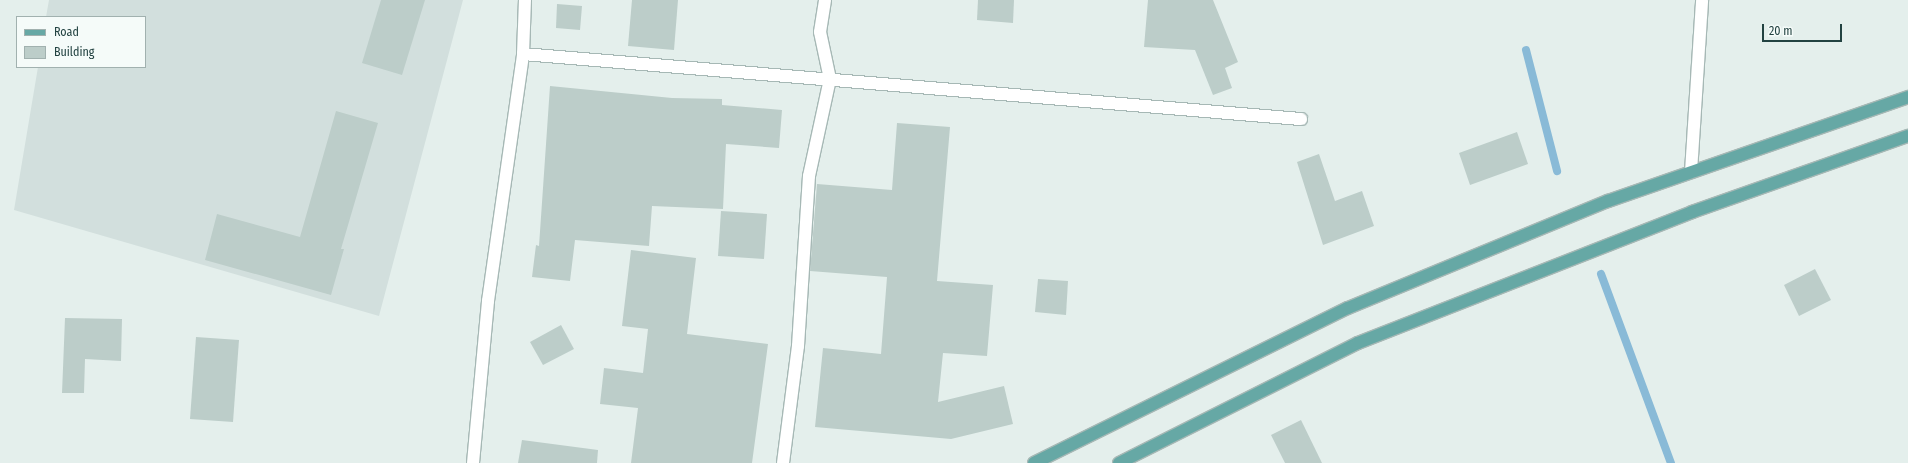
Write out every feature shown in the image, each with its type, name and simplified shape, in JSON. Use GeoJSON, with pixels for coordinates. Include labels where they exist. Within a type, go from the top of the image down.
{"type":"FeatureCollection","features":[{"type":"Feature","properties":{"kind":"main road"},"geometry":{"type":"LineString","coordinates":[[1034,463],[1320,320],[1608,201],[1908,97]]}},
{"type":"Feature","properties":{"kind":"main road"},"geometry":{"type":"LineString","coordinates":[[1119,463],[1358,343],[1692,212],[1908,136]]}},
{"type":"Feature","properties":{"kind":"street"},"geometry":{"type":"LineString","coordinates":[[473,463],[488,301],[523,54],[525,0]]}},
{"type":"Feature","properties":{"kind":"street"},"geometry":{"type":"LineString","coordinates":[[783,463],[798,346],[810,176],[830,80],[820,32],[824,0]]}},
{"type":"Feature","properties":{"kind":"street"},"geometry":{"type":"LineString","coordinates":[[1691,172],[1702,0]]}},
{"type":"Feature","properties":{"kind":"street"},"geometry":{"type":"LineString","coordinates":[[523,54],[1301,119]]}},
{"type":"Feature","properties":{"kind":"shaded area"},"geometry":{"type":"Polygon","coordinates":[[[49,0],[463,0],[379,316],[14,210],[38,68],[146,68],[146,16],[46,16],[49,0]]]}},
{"type":"Feature","properties":{"kind":"building"},"geometry":{"type":"Polygon","coordinates":[[[381,0],[425,0],[402,75],[362,63],[381,0]]]}},
{"type":"Feature","properties":{"kind":"building"},"geometry":{"type":"Polygon","coordinates":[[[632,0],[678,0],[674,50],[628,46],[632,0]]]}},
{"type":"Feature","properties":{"kind":"building"},"geometry":{"type":"Polygon","coordinates":[[[978,0],[1014,0],[1013,23],[977,20],[978,0]]]}},
{"type":"Feature","properties":{"kind":"building"},"geometry":{"type":"Polygon","coordinates":[[[1148,0],[1213,0],[1238,62],[1225,68],[1232,88],[1213,95],[1195,50],[1144,47],[1148,0]]]}},
{"type":"Feature","properties":{"kind":"building"},"geometry":{"type":"Polygon","coordinates":[[[557,4],[582,6],[580,30],[556,28],[557,4]]]}},
{"type":"Feature","properties":{"kind":"building"},"geometry":{"type":"Polygon","coordinates":[[[550,86],[672,98],[722,99],[722,105],[782,110],[779,148],[726,144],[723,209],[652,206],[649,246],[575,240],[570,281],[532,277],[536,245],[539,246],[550,86]]]}},
{"type":"Feature","properties":{"kind":"building"},"geometry":{"type":"Polygon","coordinates":[[[336,111],[378,123],[341,249],[344,249],[331,295],[205,260],[217,214],[300,237],[336,111]]]}},
{"type":"Feature","properties":{"kind":"building"},"geometry":{"type":"Polygon","coordinates":[[[897,123],[950,127],[937,281],[993,285],[987,356],[943,353],[938,402],[1004,386],[1013,424],[951,439],[815,427],[823,348],[881,354],[887,277],[810,271],[817,184],[892,190],[897,123]]]}},
{"type":"Feature","properties":{"kind":"building"},"geometry":{"type":"Polygon","coordinates":[[[1517,132],[1528,164],[1470,185],[1459,153],[1517,132]]]}},
{"type":"Feature","properties":{"kind":"building"},"geometry":{"type":"Polygon","coordinates":[[[1319,154],[1335,201],[1362,191],[1374,226],[1323,245],[1297,162],[1319,154]]]}},
{"type":"Feature","properties":{"kind":"building"},"geometry":{"type":"Polygon","coordinates":[[[721,211],[767,214],[764,259],[718,256],[721,211]]]}},
{"type":"Feature","properties":{"kind":"building"},"geometry":{"type":"Polygon","coordinates":[[[631,250],[696,258],[687,334],[768,344],[752,463],[631,463],[638,408],[600,404],[604,368],[643,373],[648,329],[622,326],[631,250]]]}},
{"type":"Feature","properties":{"kind":"building"},"geometry":{"type":"Polygon","coordinates":[[[1815,269],[1831,300],[1799,316],[1784,285],[1815,269]]]}},
{"type":"Feature","properties":{"kind":"building"},"geometry":{"type":"Polygon","coordinates":[[[1038,279],[1068,281],[1066,315],[1035,312],[1038,279]]]}},
{"type":"Feature","properties":{"kind":"building"},"geometry":{"type":"Polygon","coordinates":[[[65,318],[122,319],[121,361],[85,359],[84,393],[62,393],[65,318]]]}},
{"type":"Feature","properties":{"kind":"building"},"geometry":{"type":"Polygon","coordinates":[[[561,325],[574,349],[543,365],[530,342],[561,325]]]}},
{"type":"Feature","properties":{"kind":"building"},"geometry":{"type":"Polygon","coordinates":[[[196,337],[239,340],[233,422],[190,419],[196,337]]]}},
{"type":"Feature","properties":{"kind":"building"},"geometry":{"type":"Polygon","coordinates":[[[1301,420],[1322,463],[1285,463],[1271,435],[1301,420]]]}},
{"type":"Feature","properties":{"kind":"building"},"geometry":{"type":"Polygon","coordinates":[[[522,440],[598,450],[597,463],[518,463],[522,440]]]}},
{"type":"Feature","properties":{"kind":"waterway"},"geometry":{"type":"LineString","coordinates":[[1526,50],[1557,171]]}},
{"type":"Feature","properties":{"kind":"waterway"},"geometry":{"type":"LineString","coordinates":[[1601,274],[1671,463]]}}]}
